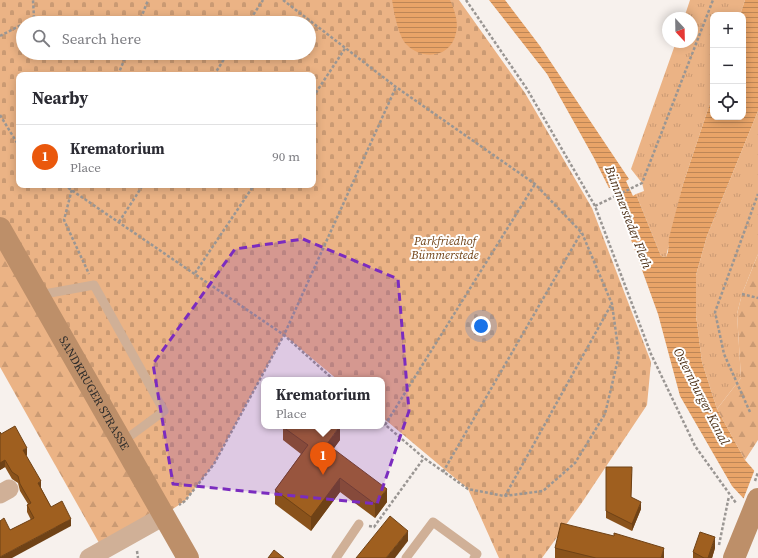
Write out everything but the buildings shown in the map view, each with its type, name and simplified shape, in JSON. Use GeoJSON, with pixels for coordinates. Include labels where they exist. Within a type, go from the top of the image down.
{"type":"FeatureCollection","features":[{"type":"Feature","properties":{"kind":"street","name":"SANDKRUGER STRASSE"},"geometry":{"type":"LineString","coordinates":[[0,228],[188,558]]}},
{"type":"Feature","properties":{"kind":"street"},"geometry":{"type":"LineString","coordinates":[[734,558],[758,498]]}},
{"type":"Feature","properties":{"kind":"street"},"geometry":{"type":"LineString","coordinates":[[89,558],[164,516]]}},
{"type":"Feature","properties":{"kind":"lane"},"geometry":{"type":"LineString","coordinates":[[38,295],[94,285],[164,411],[122,442]]}},
{"type":"Feature","properties":{"kind":"lane"},"geometry":{"type":"LineString","coordinates":[[406,558],[433,522],[477,554],[474,558]]}},
{"type":"Feature","properties":{"kind":"lane"},"geometry":{"type":"LineString","coordinates":[[336,558],[359,524]]}},
{"type":"Feature","properties":{"kind":"path"},"geometry":{"type":"LineString","coordinates":[[33,0],[34,16]]}},
{"type":"Feature","properties":{"kind":"path"},"geometry":{"type":"LineString","coordinates":[[142,16],[148,0]]}},
{"type":"Feature","properties":{"kind":"path"},"geometry":{"type":"LineString","coordinates":[[252,16],[262,0]]}},
{"type":"Feature","properties":{"kind":"path"},"geometry":{"type":"LineString","coordinates":[[283,0],[304,16]]}},
{"type":"Feature","properties":{"kind":"path"},"geometry":{"type":"LineString","coordinates":[[466,0],[527,89],[595,206],[651,354],[696,446],[729,496],[750,518]]}},
{"type":"Feature","properties":{"kind":"path"},"geometry":{"type":"LineString","coordinates":[[595,206],[642,183],[713,0]]}},
{"type":"Feature","properties":{"kind":"path"},"geometry":{"type":"LineString","coordinates":[[316,25],[396,87],[535,184],[582,233],[612,304],[619,355],[605,414],[575,463],[543,491],[504,496],[468,489],[424,458],[385,425],[535,184]]}},
{"type":"Feature","properties":{"kind":"path"},"geometry":{"type":"LineString","coordinates":[[0,36],[16,28]]}},
{"type":"Feature","properties":{"kind":"path"},"geometry":{"type":"LineString","coordinates":[[316,92],[346,47]]}},
{"type":"Feature","properties":{"kind":"path"},"geometry":{"type":"LineString","coordinates":[[119,72],[124,60]]}},
{"type":"Feature","properties":{"kind":"path"},"geometry":{"type":"LineString","coordinates":[[216,72],[224,60]]}},
{"type":"Feature","properties":{"kind":"path"},"geometry":{"type":"LineString","coordinates":[[261,377],[284,335],[396,87]]}},
{"type":"Feature","properties":{"kind":"path"},"geometry":{"type":"LineString","coordinates":[[0,115],[16,141]]}},
{"type":"Feature","properties":{"kind":"path"},"geometry":{"type":"LineString","coordinates":[[68,188],[284,335],[331,377]]}},
{"type":"Feature","properties":{"kind":"path"},"geometry":{"type":"LineString","coordinates":[[119,222],[141,188]]}},
{"type":"Feature","properties":{"kind":"path"},"geometry":{"type":"LineString","coordinates":[[195,273],[252,188]]}},
{"type":"Feature","properties":{"kind":"path"},"geometry":{"type":"LineString","coordinates":[[71,190],[64,220],[94,285]]}},
{"type":"Feature","properties":{"kind":"path"},"geometry":{"type":"LineString","coordinates":[[750,412],[724,354],[715,312],[758,194]]}},
{"type":"Feature","properties":{"kind":"path"},"geometry":{"type":"LineString","coordinates":[[443,472],[582,233]]}},
{"type":"Feature","properties":{"kind":"path"},"geometry":{"type":"LineString","coordinates":[[742,294],[758,298]]}},
{"type":"Feature","properties":{"kind":"path"},"geometry":{"type":"LineString","coordinates":[[504,496],[612,304]]}},
{"type":"Feature","properties":{"kind":"path"},"geometry":{"type":"LineString","coordinates":[[164,516],[185,501],[214,464],[261,377]]}},
{"type":"Feature","properties":{"kind":"path"},"geometry":{"type":"LineString","coordinates":[[359,524],[374,527],[424,458]]}},
{"type":"Feature","properties":{"kind":"path"},"geometry":{"type":"LineString","coordinates":[[718,543],[729,496]]}},
{"type":"Feature","properties":{"kind":"highlighted area"},"geometry":{"type":"Polygon","coordinates":[[[303,239],[398,279],[409,411],[377,504],[173,484],[153,364],[235,249],[303,239]]]}},
{"type":"Feature","properties":{"kind":"green space","name":"Parkfriedhof Bümmerstede"},"geometry":{"type":"Polygon","coordinates":[[[0,0],[459,0],[525,93],[592,208],[651,362],[647,405],[581,504],[542,558],[499,558],[468,489],[385,420],[385,377],[334,377],[284,335],[214,464],[185,501],[165,514],[0,228],[0,0]]]}},
{"type":"Feature","properties":{"kind":"green space"},"geometry":{"type":"Polygon","coordinates":[[[690,0],[745,0],[741,12],[710,12],[710,103],[683,184],[666,257],[661,256],[636,194],[644,191],[642,183],[631,169],[674,48],[698,48],[698,12],[686,12],[690,0]]]}},
{"type":"Feature","properties":{"kind":"green space"},"geometry":{"type":"Polygon","coordinates":[[[758,111],[758,254],[742,294],[737,314],[741,378],[717,409],[702,362],[696,315],[696,275],[707,236],[758,111]]]}},
{"type":"Feature","properties":{"kind":"green space"},"geometry":{"type":"Polygon","coordinates":[[[0,227],[164,516],[103,550],[0,367],[0,227]]]}},
{"type":"Feature","properties":{"kind":"green space"},"geometry":{"type":"Polygon","coordinates":[[[758,254],[758,440],[745,460],[717,409],[741,378],[737,314],[742,294],[758,254]]]}},
{"type":"Feature","properties":{"kind":"water"},"geometry":{"type":"Polygon","coordinates":[[[392,0],[450,0],[456,16],[457,29],[453,41],[448,48],[442,52],[428,55],[420,53],[406,44],[403,40],[395,17],[392,0]]]}},
{"type":"Feature","properties":{"kind":"water"},"geometry":{"type":"Polygon","coordinates":[[[489,0],[505,0],[540,46],[629,179],[626,181],[633,196],[636,194],[661,256],[666,257],[669,238],[683,184],[710,103],[710,120],[746,120],[746,12],[741,12],[745,0],[758,0],[758,111],[707,236],[696,275],[696,315],[702,362],[717,409],[745,460],[758,475],[758,514],[732,486],[680,396],[658,314],[618,204],[620,201],[613,187],[609,188],[547,74],[489,0]]]}},
{"type":"Feature","properties":{"kind":"pier"},"geometry":{"type":"Polygon","coordinates":[[[755,469],[758,472],[758,516],[743,500],[755,469]]]}},
{"type":"Feature","properties":{"kind":"place","name":"Krematorium"},"geometry":{"type":"Point","coordinates":[323,475]}},
{"type":"Feature","properties":{"kind":"water label","name":"Bümmersteder Fleth"},"geometry":{"type":"Point","coordinates":[629,217]}},
{"type":"Feature","properties":{"kind":"water label","name":"Osternburger Kanal"},"geometry":{"type":"Point","coordinates":[702,396]}}]}
